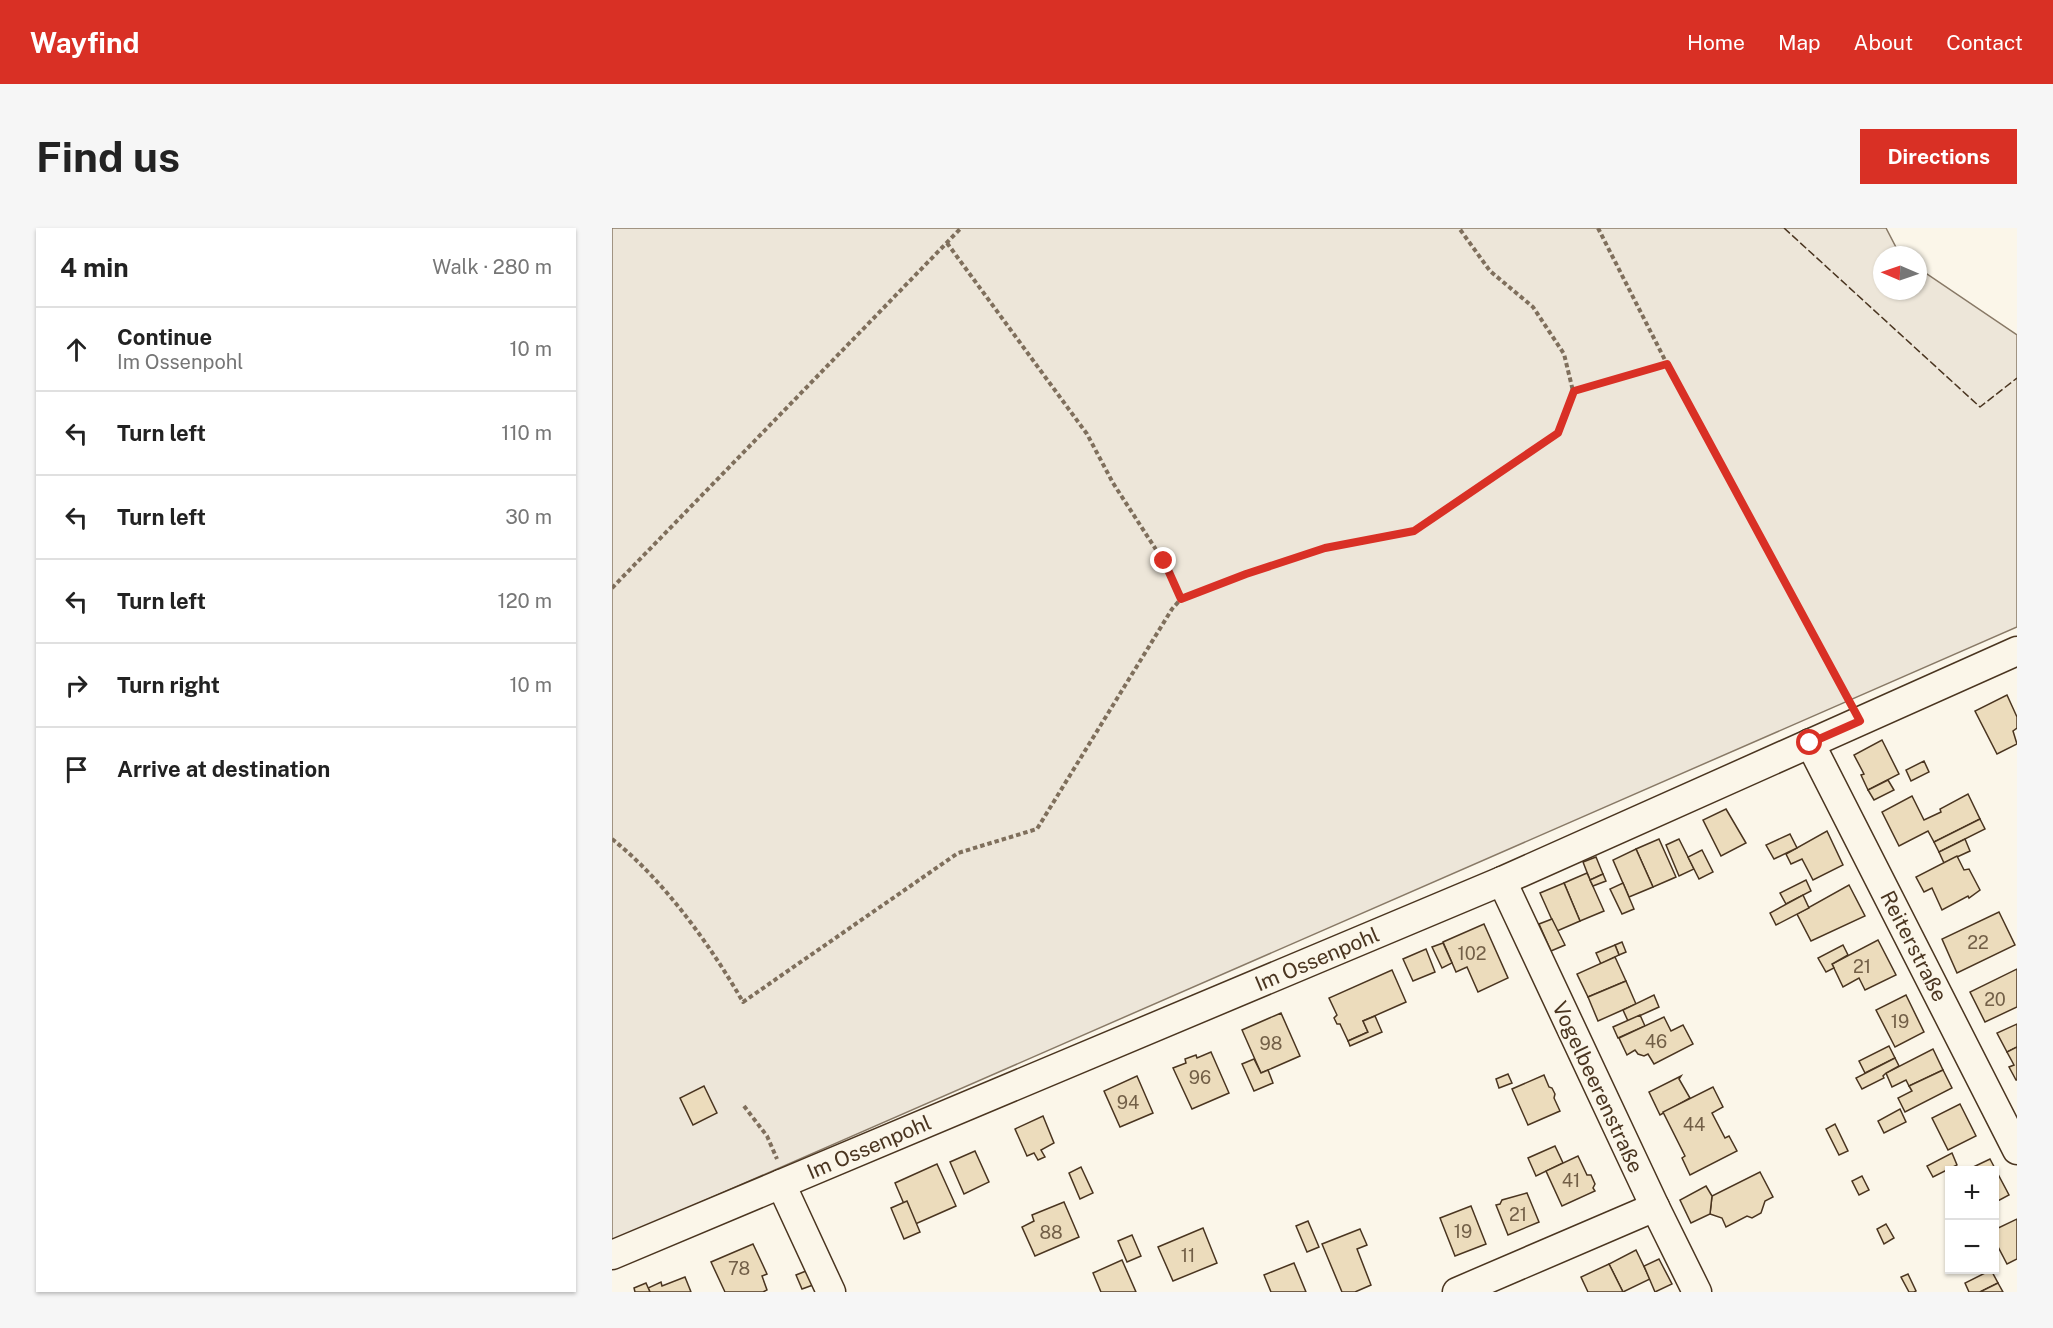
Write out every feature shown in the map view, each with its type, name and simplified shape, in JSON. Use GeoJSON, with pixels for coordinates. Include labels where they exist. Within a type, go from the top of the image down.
{"type":"FeatureCollection","features":[{"type":"Feature","properties":{"kind":"street","name":"Im Ossenpohl"},"geometry":{"type":"LineString","coordinates":[[612,1255],[1502,881],[2017,651]]}},
{"type":"Feature","properties":{"kind":"street","name":"Reiterstraße"},"geometry":{"type":"LineString","coordinates":[[1810,743],[2017,1150]]}},
{"type":"Feature","properties":{"kind":"street","name":"Vogelbeerenstraße"},"geometry":{"type":"LineString","coordinates":[[1502,881],[1697,1292]]}},
{"type":"Feature","properties":{"kind":"street"},"geometry":{"type":"LineString","coordinates":[[784,1183],[831,1292]]}},
{"type":"Feature","properties":{"kind":"street"},"geometry":{"type":"LineString","coordinates":[[1457,1292],[1655,1207]]}},
{"type":"Feature","properties":{"kind":"path"},"geometry":{"type":"LineString","coordinates":[[612,588],[962,228]]}},
{"type":"Feature","properties":{"kind":"path"},"geometry":{"type":"LineString","coordinates":[[612,839],[633,855],[673,902],[721,963],[743,1002],[958,854],[1037,829],[1172,609],[1181,599],[1246,574],[1325,548],[1414,531],[1558,433],[1574,391],[1564,354],[1533,307],[1490,271],[1458,228]]}},
{"type":"Feature","properties":{"kind":"path"},"geometry":{"type":"LineString","coordinates":[[1598,228],[1667,364],[1860,721]]}},
{"type":"Feature","properties":{"kind":"path"},"geometry":{"type":"LineString","coordinates":[[947,243],[1087,434],[1113,483],[1164,561],[1181,599]]}},
{"type":"Feature","properties":{"kind":"path"},"geometry":{"type":"LineString","coordinates":[[1574,391],[1667,364]]}},
{"type":"Feature","properties":{"kind":"path"},"geometry":{"type":"LineString","coordinates":[[744,1106],[767,1136],[784,1183]]}},
{"type":"Feature","properties":{"kind":"shaded area"},"geometry":{"type":"Polygon","coordinates":[[[612,228],[1886,228],[1895,246],[1873,246],[1873,300],[1927,300],[1927,274],[2017,335],[2017,627],[612,1241],[612,228]]]}},
{"type":"Feature","properties":{"kind":"building"},"geometry":{"type":"Polygon","coordinates":[[[2007,695],[2017,717],[2017,728],[2013,731],[2017,744],[1997,754],[1975,711],[2007,695]]]}},
{"type":"Feature","properties":{"kind":"building"},"geometry":{"type":"Polygon","coordinates":[[[1882,740],[1899,774],[1868,790],[1861,775],[1864,774],[1854,755],[1882,740]]]}},
{"type":"Feature","properties":{"kind":"building"},"geometry":{"type":"Polygon","coordinates":[[[1924,761],[1929,772],[1911,781],[1906,770],[1924,761]]]}},
{"type":"Feature","properties":{"kind":"building"},"geometry":{"type":"Polygon","coordinates":[[[1888,780],[1894,790],[1874,800],[1868,790],[1888,780]]]}},
{"type":"Feature","properties":{"kind":"building"},"geometry":{"type":"Polygon","coordinates":[[[1968,794],[1980,819],[1934,842],[1928,831],[1899,846],[1882,812],[1912,796],[1924,820],[1968,794]]]}},
{"type":"Feature","properties":{"kind":"building"},"geometry":{"type":"Polygon","coordinates":[[[1726,809],[1746,843],[1721,856],[1703,820],[1726,809]]]}},
{"type":"Feature","properties":{"kind":"building"},"geometry":{"type":"Polygon","coordinates":[[[1980,819],[1985,829],[1939,852],[1934,842],[1980,819]]]}},
{"type":"Feature","properties":{"kind":"building"},"geometry":{"type":"Polygon","coordinates":[[[1827,831],[1843,865],[1813,880],[1802,859],[1791,864],[1786,854],[1827,831]]]}},
{"type":"Feature","properties":{"kind":"building"},"geometry":{"type":"Polygon","coordinates":[[[1790,834],[1797,848],[1774,859],[1766,845],[1790,834]]]}},
{"type":"Feature","properties":{"kind":"building"},"geometry":{"type":"Polygon","coordinates":[[[1659,839],[1676,877],[1653,887],[1636,849],[1659,839]]]}},
{"type":"Feature","properties":{"kind":"building"},"geometry":{"type":"Polygon","coordinates":[[[1679,839],[1694,869],[1679,876],[1666,845],[1679,839]]]}},
{"type":"Feature","properties":{"kind":"building"},"geometry":{"type":"Polygon","coordinates":[[[1965,839],[1970,851],[1944,863],[1939,852],[1965,839]]]}},
{"type":"Feature","properties":{"kind":"building"},"geometry":{"type":"Polygon","coordinates":[[[1636,849],[1653,887],[1629,897],[1613,860],[1636,849]]]}},
{"type":"Feature","properties":{"kind":"building"},"geometry":{"type":"Polygon","coordinates":[[[1702,850],[1713,872],[1699,879],[1688,857],[1702,850]]]}},
{"type":"Feature","properties":{"kind":"building"},"geometry":{"type":"Polygon","coordinates":[[[1957,856],[1964,870],[1969,869],[1980,890],[1969,898],[1968,896],[1942,910],[1932,888],[1924,892],[1916,877],[1957,856]]]}},
{"type":"Feature","properties":{"kind":"building"},"geometry":{"type":"Polygon","coordinates":[[[1596,857],[1603,874],[1590,880],[1583,862],[1596,857]]]}},
{"type":"Feature","properties":{"kind":"building"},"geometry":{"type":"Polygon","coordinates":[[[1587,873],[1604,911],[1580,921],[1564,883],[1587,873]]]}},
{"type":"Feature","properties":{"kind":"building"},"geometry":{"type":"Polygon","coordinates":[[[1603,874],[1606,881],[1593,886],[1590,880],[1603,874]]]}},
{"type":"Feature","properties":{"kind":"building"},"geometry":{"type":"Polygon","coordinates":[[[1806,880],[1811,891],[1786,904],[1780,893],[1806,880]]]}},
{"type":"Feature","properties":{"kind":"building"},"geometry":{"type":"Polygon","coordinates":[[[1564,883],[1580,921],[1557,931],[1540,893],[1564,883]]]}},
{"type":"Feature","properties":{"kind":"building"},"geometry":{"type":"Polygon","coordinates":[[[1623,883],[1634,909],[1622,914],[1610,889],[1623,883]]]}},
{"type":"Feature","properties":{"kind":"building"},"geometry":{"type":"Polygon","coordinates":[[[1849,885],[1865,916],[1811,941],[1797,914],[1849,885]]]}},
{"type":"Feature","properties":{"kind":"building"},"geometry":{"type":"Polygon","coordinates":[[[1803,895],[1809,908],[1776,925],[1770,913],[1803,895]]]}},
{"type":"Feature","properties":{"kind":"building"},"geometry":{"type":"Polygon","coordinates":[[[1999,912],[2015,945],[1957,973],[1942,939],[1999,912]]]}},
{"type":"Feature","properties":{"kind":"building"},"geometry":{"type":"Polygon","coordinates":[[[1552,919],[1565,945],[1551,951],[1539,924],[1552,919]]]}},
{"type":"Feature","properties":{"kind":"building"},"geometry":{"type":"Polygon","coordinates":[[[1484,924],[1508,978],[1478,992],[1467,967],[1456,972],[1443,942],[1484,924]]]}},
{"type":"Feature","properties":{"kind":"building"},"geometry":{"type":"Polygon","coordinates":[[[1878,940],[1896,975],[1865,990],[1859,978],[1843,987],[1832,964],[1878,940]]]}},
{"type":"Feature","properties":{"kind":"building"},"geometry":{"type":"Polygon","coordinates":[[[1622,942],[1626,952],[1619,955],[1615,945],[1622,942]]]}},
{"type":"Feature","properties":{"kind":"building"},"geometry":{"type":"Polygon","coordinates":[[[1443,943],[1452,963],[1442,968],[1432,947],[1443,943]]]}},
{"type":"Feature","properties":{"kind":"building"},"geometry":{"type":"Polygon","coordinates":[[[1615,945],[1619,955],[1601,964],[1596,953],[1615,945]]]}},
{"type":"Feature","properties":{"kind":"building"},"geometry":{"type":"Polygon","coordinates":[[[1843,945],[1848,955],[1832,964],[1834,968],[1826,972],[1818,958],[1843,945]]]}},
{"type":"Feature","properties":{"kind":"building"},"geometry":{"type":"Polygon","coordinates":[[[1426,949],[1435,972],[1413,981],[1403,959],[1426,949]]]}},
{"type":"Feature","properties":{"kind":"building"},"geometry":{"type":"Polygon","coordinates":[[[1615,957],[1626,981],[1588,997],[1577,974],[1615,957]]]}},
{"type":"Feature","properties":{"kind":"building"},"geometry":{"type":"Polygon","coordinates":[[[2017,969],[2017,1007],[1985,1022],[1970,992],[2017,969]]]}},
{"type":"Feature","properties":{"kind":"building"},"geometry":{"type":"Polygon","coordinates":[[[1392,970],[1406,1002],[1363,1021],[1368,1032],[1348,1041],[1340,1024],[1337,1024],[1334,1018],[1337,1015],[1329,998],[1392,970]]]}},
{"type":"Feature","properties":{"kind":"building"},"geometry":{"type":"Polygon","coordinates":[[[1626,981],[1636,1004],[1598,1021],[1588,997],[1626,981]]]}},
{"type":"Feature","properties":{"kind":"building"},"geometry":{"type":"Polygon","coordinates":[[[1654,995],[1659,1007],[1628,1021],[1623,1010],[1654,995]]]}},
{"type":"Feature","properties":{"kind":"building"},"geometry":{"type":"Polygon","coordinates":[[[1906,995],[1924,1032],[1895,1047],[1876,1010],[1906,995]]]}},
{"type":"Feature","properties":{"kind":"building"},"geometry":{"type":"Polygon","coordinates":[[[1281,1013],[1300,1056],[1261,1073],[1242,1030],[1281,1013]]]}},
{"type":"Feature","properties":{"kind":"building"},"geometry":{"type":"Polygon","coordinates":[[[1640,1015],[1645,1026],[1618,1038],[1613,1027],[1640,1015]]]}},
{"type":"Feature","properties":{"kind":"building"},"geometry":{"type":"Polygon","coordinates":[[[1375,1016],[1382,1032],[1350,1046],[1348,1041],[1368,1032],[1363,1021],[1375,1016]]]}},
{"type":"Feature","properties":{"kind":"building"},"geometry":{"type":"Polygon","coordinates":[[[1664,1017],[1671,1031],[1683,1025],[1693,1044],[1654,1064],[1648,1054],[1644,1056],[1635,1050],[1627,1055],[1619,1038],[1664,1017]]]}},
{"type":"Feature","properties":{"kind":"building"},"geometry":{"type":"Polygon","coordinates":[[[2017,1024],[2017,1047],[2007,1052],[1997,1033],[2017,1024]]]}},
{"type":"Feature","properties":{"kind":"building"},"geometry":{"type":"Polygon","coordinates":[[[1889,1046],[1895,1058],[1865,1073],[1859,1061],[1889,1046]]]}},
{"type":"Feature","properties":{"kind":"building"},"geometry":{"type":"Polygon","coordinates":[[[2017,1047],[2016,1080],[2009,1067],[2014,1065],[2007,1052],[2017,1047]]]}},
{"type":"Feature","properties":{"kind":"building"},"geometry":{"type":"Polygon","coordinates":[[[1933,1049],[1943,1070],[1909,1086],[1906,1080],[1892,1087],[1886,1073],[1933,1049]]]}},
{"type":"Feature","properties":{"kind":"building"},"geometry":{"type":"Polygon","coordinates":[[[1211,1052],[1229,1093],[1192,1109],[1173,1068],[1186,1063],[1185,1059],[1196,1055],[1197,1058],[1211,1052]]]}},
{"type":"Feature","properties":{"kind":"building"},"geometry":{"type":"Polygon","coordinates":[[[1895,1058],[1899,1066],[1886,1073],[1884,1078],[1862,1089],[1856,1078],[1895,1058]]]}},
{"type":"Feature","properties":{"kind":"building"},"geometry":{"type":"Polygon","coordinates":[[[1254,1059],[1261,1073],[1268,1070],[1273,1083],[1254,1091],[1242,1064],[1254,1059]]]}},
{"type":"Feature","properties":{"kind":"building"},"geometry":{"type":"Polygon","coordinates":[[[1943,1070],[1952,1088],[1905,1112],[1898,1098],[1912,1091],[1909,1086],[1943,1070]]]}},
{"type":"Feature","properties":{"kind":"building"},"geometry":{"type":"Polygon","coordinates":[[[1508,1074],[1512,1083],[1499,1088],[1496,1079],[1508,1074]]]}},
{"type":"Feature","properties":{"kind":"building"},"geometry":{"type":"Polygon","coordinates":[[[1544,1075],[1555,1094],[1554,1098],[1560,1111],[1528,1125],[1512,1089],[1544,1075]]]}},
{"type":"Feature","properties":{"kind":"building"},"geometry":{"type":"Polygon","coordinates":[[[1137,1076],[1153,1113],[1120,1127],[1104,1091],[1137,1076]]]}},
{"type":"Feature","properties":{"kind":"building"},"geometry":{"type":"Polygon","coordinates":[[[1681,1076],[1679,1079],[1690,1098],[1660,1115],[1649,1092],[1681,1076]]]}},
{"type":"Feature","properties":{"kind":"building"},"geometry":{"type":"Polygon","coordinates":[[[704,1086],[717,1113],[693,1125],[680,1098],[704,1086]]]}},
{"type":"Feature","properties":{"kind":"building"},"geometry":{"type":"Polygon","coordinates":[[[1713,1087],[1723,1107],[1712,1113],[1725,1138],[1729,1136],[1737,1151],[1690,1175],[1682,1158],[1685,1156],[1663,1112],[1713,1087]]]}},
{"type":"Feature","properties":{"kind":"building"},"geometry":{"type":"Polygon","coordinates":[[[1960,1104],[1976,1136],[1948,1150],[1932,1118],[1960,1104]]]}},
{"type":"Feature","properties":{"kind":"building"},"geometry":{"type":"Polygon","coordinates":[[[1900,1109],[1906,1122],[1884,1133],[1878,1121],[1900,1109]]]}},
{"type":"Feature","properties":{"kind":"building"},"geometry":{"type":"Polygon","coordinates":[[[1043,1116],[1054,1143],[1041,1150],[1045,1157],[1038,1160],[1034,1153],[1027,1156],[1015,1129],[1043,1116]]]}},
{"type":"Feature","properties":{"kind":"building"},"geometry":{"type":"Polygon","coordinates":[[[1835,1124],[1848,1151],[1839,1155],[1826,1129],[1835,1124]]]}},
{"type":"Feature","properties":{"kind":"building"},"geometry":{"type":"Polygon","coordinates":[[[1555,1146],[1563,1163],[1536,1176],[1528,1158],[1555,1146]]]}},
{"type":"Feature","properties":{"kind":"building"},"geometry":{"type":"Polygon","coordinates":[[[975,1151],[989,1182],[964,1194],[950,1162],[975,1151]]]}},
{"type":"Feature","properties":{"kind":"building"},"geometry":{"type":"Polygon","coordinates":[[[1952,1153],[1957,1165],[1945,1166],[1945,1171],[1933,1177],[1927,1166],[1952,1153]]]}},
{"type":"Feature","properties":{"kind":"building"},"geometry":{"type":"Polygon","coordinates":[[[1578,1156],[1587,1175],[1591,1175],[1595,1191],[1562,1206],[1546,1171],[1578,1156]]]}},
{"type":"Feature","properties":{"kind":"building"},"geometry":{"type":"Polygon","coordinates":[[[1990,1159],[1994,1166],[1975,1166],[1990,1159]]]}},
{"type":"Feature","properties":{"kind":"building"},"geometry":{"type":"Polygon","coordinates":[[[937,1164],[956,1206],[913,1225],[895,1183],[937,1164]]]}},
{"type":"Feature","properties":{"kind":"building"},"geometry":{"type":"Polygon","coordinates":[[[1081,1167],[1093,1193],[1080,1199],[1069,1173],[1081,1167]]]}},
{"type":"Feature","properties":{"kind":"building"},"geometry":{"type":"Polygon","coordinates":[[[1760,1172],[1773,1197],[1765,1201],[1761,1213],[1752,1218],[1747,1216],[1726,1227],[1722,1218],[1710,1214],[1712,1196],[1760,1172]]]}},
{"type":"Feature","properties":{"kind":"building"},"geometry":{"type":"Polygon","coordinates":[[[1862,1176],[1869,1190],[1859,1195],[1852,1181],[1862,1176]]]}},
{"type":"Feature","properties":{"kind":"building"},"geometry":{"type":"Polygon","coordinates":[[[1999,1176],[2009,1195],[1999,1200],[1999,1176]]]}},
{"type":"Feature","properties":{"kind":"building"},"geometry":{"type":"Polygon","coordinates":[[[1706,1186],[1712,1196],[1710,1214],[1691,1223],[1680,1200],[1706,1186]]]}},
{"type":"Feature","properties":{"kind":"building"},"geometry":{"type":"Polygon","coordinates":[[[1527,1193],[1539,1222],[1508,1235],[1496,1205],[1502,1200],[1527,1193]]]}},
{"type":"Feature","properties":{"kind":"building"},"geometry":{"type":"Polygon","coordinates":[[[907,1201],[920,1232],[904,1239],[891,1208],[907,1201]]]}},
{"type":"Feature","properties":{"kind":"building"},"geometry":{"type":"Polygon","coordinates":[[[1064,1202],[1079,1237],[1035,1256],[1022,1227],[1034,1221],[1032,1215],[1064,1202]]]}},
{"type":"Feature","properties":{"kind":"building"},"geometry":{"type":"Polygon","coordinates":[[[1471,1206],[1486,1244],[1455,1256],[1440,1218],[1471,1206]]]}},
{"type":"Feature","properties":{"kind":"building"},"geometry":{"type":"Polygon","coordinates":[[[2017,1219],[2017,1259],[2007,1264],[1999,1249],[1999,1228],[2017,1219]]]}},
{"type":"Feature","properties":{"kind":"building"},"geometry":{"type":"Polygon","coordinates":[[[1308,1221],[1319,1247],[1307,1252],[1296,1226],[1308,1221]]]}},
{"type":"Feature","properties":{"kind":"building"},"geometry":{"type":"Polygon","coordinates":[[[1886,1224],[1894,1238],[1884,1244],[1877,1229],[1886,1224]]]}},
{"type":"Feature","properties":{"kind":"building"},"geometry":{"type":"Polygon","coordinates":[[[1203,1228],[1217,1263],[1173,1281],[1158,1247],[1203,1228]]]}},
{"type":"Feature","properties":{"kind":"building"},"geometry":{"type":"Polygon","coordinates":[[[1360,1229],[1367,1245],[1357,1249],[1371,1285],[1355,1292],[1342,1292],[1322,1244],[1360,1229]]]}},
{"type":"Feature","properties":{"kind":"building"},"geometry":{"type":"Polygon","coordinates":[[[1132,1235],[1141,1256],[1127,1262],[1118,1241],[1132,1235]]]}},
{"type":"Feature","properties":{"kind":"building"},"geometry":{"type":"Polygon","coordinates":[[[753,1244],[767,1274],[762,1276],[767,1290],[763,1292],[725,1292],[711,1262],[753,1244]]]}},
{"type":"Feature","properties":{"kind":"building"},"geometry":{"type":"Polygon","coordinates":[[[1636,1250],[1650,1279],[1623,1292],[1609,1264],[1636,1250]]]}},
{"type":"Feature","properties":{"kind":"building"},"geometry":{"type":"Polygon","coordinates":[[[1659,1259],[1672,1284],[1655,1292],[1644,1266],[1659,1259]]]}},
{"type":"Feature","properties":{"kind":"building"},"geometry":{"type":"Polygon","coordinates":[[[1122,1260],[1136,1292],[1101,1292],[1093,1273],[1122,1260]]]}},
{"type":"Feature","properties":{"kind":"building"},"geometry":{"type":"Polygon","coordinates":[[[1294,1263],[1306,1292],[1271,1292],[1264,1275],[1294,1263]]]}},
{"type":"Feature","properties":{"kind":"building"},"geometry":{"type":"Polygon","coordinates":[[[1609,1264],[1623,1292],[1588,1292],[1581,1277],[1609,1264]]]}},
{"type":"Feature","properties":{"kind":"building"},"geometry":{"type":"Polygon","coordinates":[[[806,1271],[813,1285],[802,1289],[796,1275],[806,1271]]]}},
{"type":"Feature","properties":{"kind":"building"},"geometry":{"type":"Polygon","coordinates":[[[1908,1274],[1916,1291],[1914,1292],[1909,1292],[1901,1277],[1908,1274]]]}},
{"type":"Feature","properties":{"kind":"building"},"geometry":{"type":"Polygon","coordinates":[[[1983,1274],[1993,1274],[1998,1283],[1980,1292],[1969,1292],[1965,1283],[1983,1274]]]}},
{"type":"Feature","properties":{"kind":"building"},"geometry":{"type":"Polygon","coordinates":[[[685,1277],[691,1292],[650,1292],[648,1288],[661,1282],[662,1286],[685,1277]]]}},
{"type":"Feature","properties":{"kind":"building"},"geometry":{"type":"Polygon","coordinates":[[[646,1283],[650,1292],[635,1292],[634,1288],[646,1283]]]}},
{"type":"Feature","properties":{"kind":"building"},"geometry":{"type":"Polygon","coordinates":[[[1998,1283],[2003,1292],[1980,1292],[1998,1283]]]}},
{"type":"Feature","properties":{"kind":"fence"},"geometry":{"type":"LineString","coordinates":[[1784,228],[1980,407],[2017,378]]}},
{"type":"Feature","properties":{"kind":"route"},"geometry":{"type":"LineString","coordinates":[[1164,561],[1181,599],[1246,574],[1325,548],[1414,531],[1558,433],[1574,391],[1667,364],[1860,721],[1810,743]]}}]}
